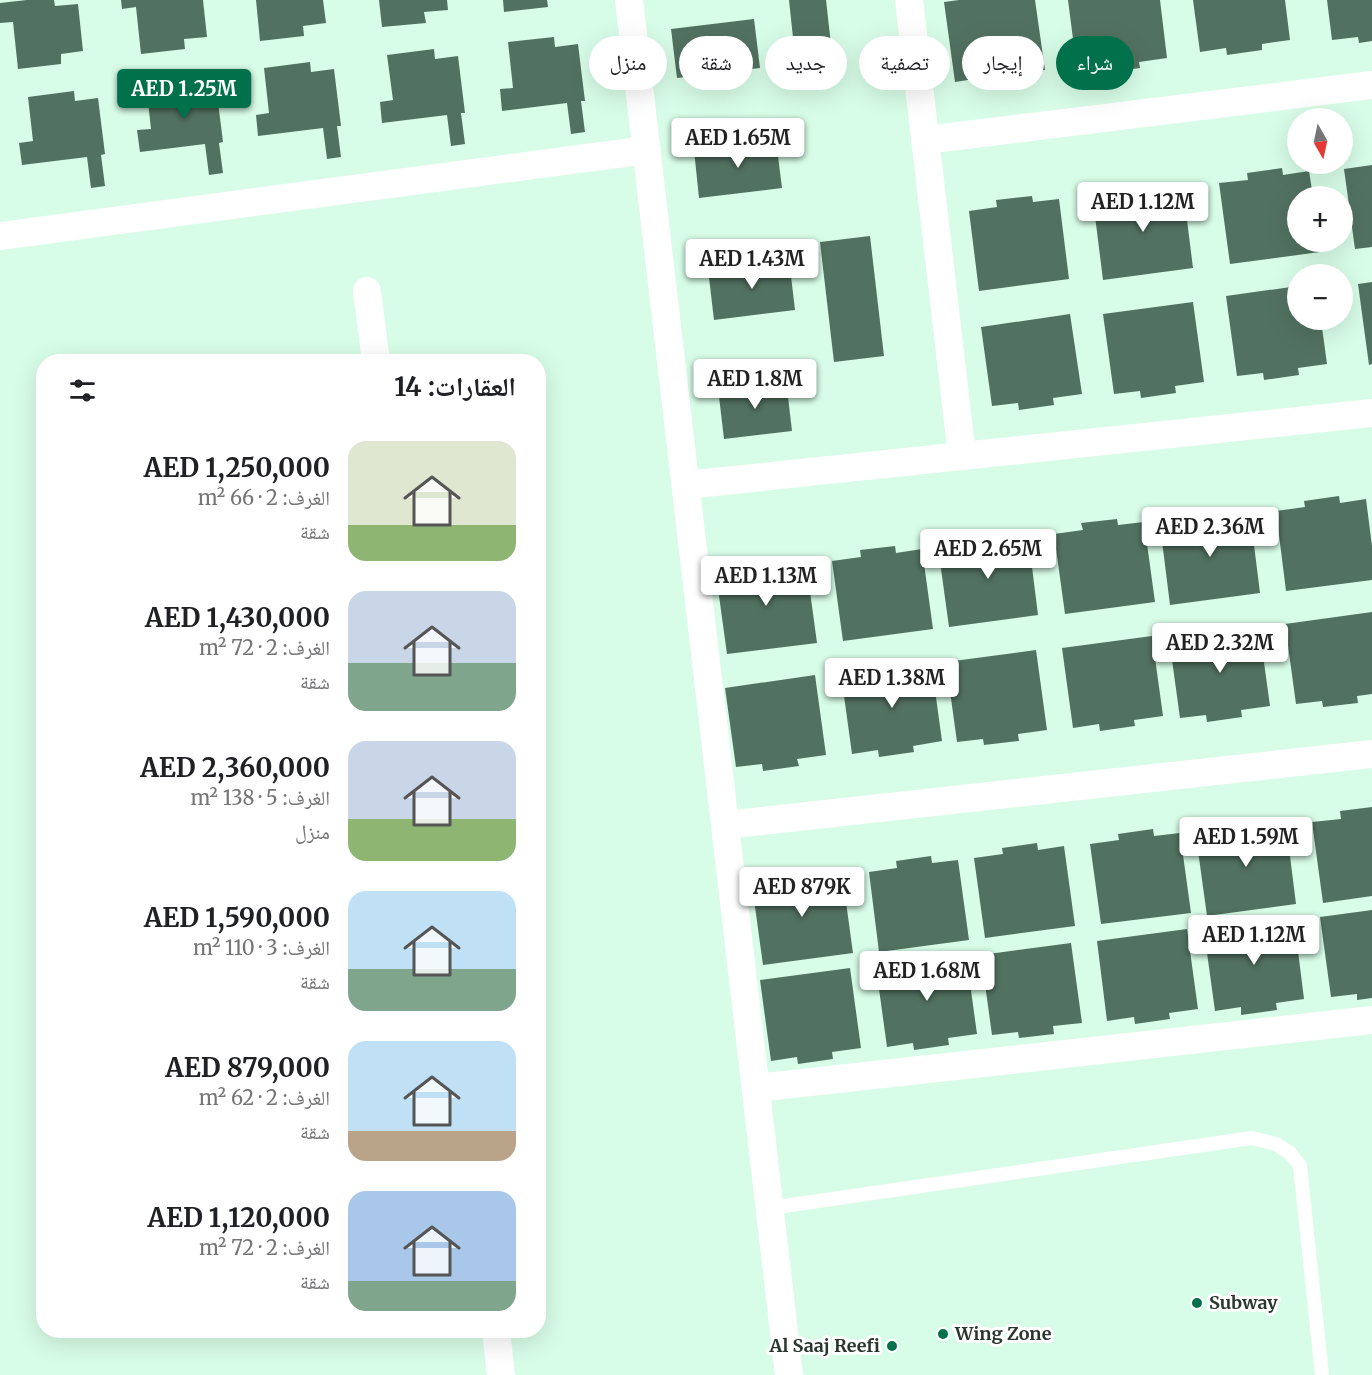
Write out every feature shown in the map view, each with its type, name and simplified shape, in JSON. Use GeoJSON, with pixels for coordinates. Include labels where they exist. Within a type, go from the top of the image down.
{"type":"FeatureCollection","features":[{"type":"Feature","properties":{"kind":"street"},"geometry":{"type":"LineString","coordinates":[[629,0],[789,1375]]}},
{"type":"Feature","properties":{"kind":"street"},"geometry":{"type":"LineString","coordinates":[[909,0],[962,456]]}},
{"type":"Feature","properties":{"kind":"street"},"geometry":{"type":"LineString","coordinates":[[925,140],[1372,85]]}},
{"type":"Feature","properties":{"kind":"street"},"geometry":{"type":"LineString","coordinates":[[0,236],[647,150]]}},
{"type":"Feature","properties":{"kind":"street"},"geometry":{"type":"LineString","coordinates":[[367,291],[375,354]]}},
{"type":"Feature","properties":{"kind":"street"},"geometry":{"type":"LineString","coordinates":[[686,485],[1372,413]]}},
{"type":"Feature","properties":{"kind":"street"},"geometry":{"type":"LineString","coordinates":[[725,825],[1372,754]]}},
{"type":"Feature","properties":{"kind":"street"},"geometry":{"type":"LineString","coordinates":[[756,1088],[1372,1020]]}},
{"type":"Feature","properties":{"kind":"street"},"geometry":{"type":"LineString","coordinates":[[497,1338],[501,1375]]}},
{"type":"Feature","properties":{"kind":"lane"},"geometry":{"type":"LineString","coordinates":[[770,1208],[1252,1138],[1276,1144],[1290,1153],[1300,1166],[1323,1375]]}},
{"type":"Feature","properties":{"kind":"building"},"geometry":{"type":"Polygon","coordinates":[[[54,0],[55,6],[78,4],[83,51],[61,54],[61,64],[18,69],[13,22],[0,23],[0,3],[54,0]]]}},
{"type":"Feature","properties":{"kind":"building"},"geometry":{"type":"Polygon","coordinates":[[[121,0],[203,0],[207,37],[184,39],[185,49],[141,54],[136,7],[122,9],[121,0]]]}},
{"type":"Feature","properties":{"kind":"building"},"geometry":{"type":"Polygon","coordinates":[[[256,0],[323,0],[326,23],[303,26],[304,36],[260,41],[256,0]]]}},
{"type":"Feature","properties":{"kind":"building"},"geometry":{"type":"Polygon","coordinates":[[[379,0],[447,0],[448,10],[424,12],[426,23],[382,27],[379,0]]]}},
{"type":"Feature","properties":{"kind":"building"},"geometry":{"type":"Polygon","coordinates":[[[503,0],[547,0],[548,7],[504,12],[503,0]]]}},
{"type":"Feature","properties":{"kind":"building"},"geometry":{"type":"Polygon","coordinates":[[[789,0],[826,0],[830,36],[793,36],[789,0]]]}},
{"type":"Feature","properties":{"kind":"building"},"geometry":{"type":"Polygon","coordinates":[[[1035,0],[1040,36],[962,36],[962,81],[955,82],[944,2],[1035,0]]]}},
{"type":"Feature","properties":{"kind":"building"},"geometry":{"type":"Polygon","coordinates":[[[1068,0],[1160,0],[1167,58],[1139,62],[1140,68],[1134,69],[1134,36],[1073,36],[1068,0]]]}},
{"type":"Feature","properties":{"kind":"building"},"geometry":{"type":"Polygon","coordinates":[[[1193,0],[1285,0],[1290,40],[1262,44],[1262,50],[1227,55],[1226,48],[1200,52],[1193,0]]]}},
{"type":"Feature","properties":{"kind":"building"},"geometry":{"type":"Polygon","coordinates":[[[1327,0],[1372,0],[1372,41],[1359,43],[1358,37],[1332,40],[1327,0]]]}},
{"type":"Feature","properties":{"kind":"building"},"geometry":{"type":"Polygon","coordinates":[[[754,19],[760,68],[753,69],[753,36],[679,36],[679,78],[677,78],[671,29],[754,19]]]}},
{"type":"Feature","properties":{"kind":"building"},"geometry":{"type":"Polygon","coordinates":[[[554,37],[555,47],[578,44],[585,101],[581,101],[585,132],[571,134],[567,103],[502,111],[500,89],[513,88],[508,42],[554,37]]]}},
{"type":"Feature","properties":{"kind":"building"},"geometry":{"type":"Polygon","coordinates":[[[434,49],[435,59],[458,56],[465,113],[461,113],[465,144],[451,146],[447,115],[382,123],[380,102],[393,100],[387,55],[434,49]]]}},
{"type":"Feature","properties":{"kind":"building"},"geometry":{"type":"Polygon","coordinates":[[[310,62],[311,72],[334,69],[341,126],[337,126],[341,157],[327,159],[323,128],[258,136],[256,115],[269,113],[264,68],[310,62]]]}},
{"type":"Feature","properties":{"kind":"building"},"geometry":{"type":"Polygon","coordinates":[[[192,78],[193,88],[216,86],[223,142],[219,143],[223,173],[209,175],[205,144],[140,152],[137,130],[151,129],[146,84],[192,78]]]}},
{"type":"Feature","properties":{"kind":"building"},"geometry":{"type":"Polygon","coordinates":[[[74,91],[75,101],[98,98],[105,154],[101,155],[105,186],[91,188],[87,157],[22,165],[19,143],[33,141],[28,97],[74,91]]]}},
{"type":"Feature","properties":{"kind":"building"},"geometry":{"type":"Polygon","coordinates":[[[776,140],[782,188],[699,198],[694,150],[776,140]]]}},
{"type":"Feature","properties":{"kind":"building"},"geometry":{"type":"Polygon","coordinates":[[[1372,165],[1372,247],[1355,249],[1353,186],[1346,186],[1345,174],[1353,174],[1353,168],[1372,165]]]}},
{"type":"Feature","properties":{"kind":"building"},"geometry":{"type":"Polygon","coordinates":[[[1282,168],[1283,175],[1309,174],[1311,186],[1287,186],[1287,252],[1320,252],[1230,264],[1219,183],[1248,180],[1247,173],[1282,168]]]}},
{"type":"Feature","properties":{"kind":"building"},"geometry":{"type":"Polygon","coordinates":[[[1156,185],[1157,191],[1183,188],[1193,268],[1103,280],[1093,200],[1121,196],[1121,189],[1156,185]]]}},
{"type":"Feature","properties":{"kind":"building"},"geometry":{"type":"Polygon","coordinates":[[[1032,196],[1033,202],[1059,199],[1069,279],[979,291],[969,211],[997,207],[996,200],[1032,196]]]}},
{"type":"Feature","properties":{"kind":"building"},"geometry":{"type":"Polygon","coordinates":[[[870,236],[884,356],[834,362],[820,242],[870,236]]]}},
{"type":"Feature","properties":{"kind":"building"},"geometry":{"type":"Polygon","coordinates":[[[789,259],[795,310],[714,320],[708,269],[789,259]]]}},
{"type":"Feature","properties":{"kind":"building"},"geometry":{"type":"Polygon","coordinates":[[[1372,282],[1372,364],[1369,365],[1358,284],[1372,282]]]}},
{"type":"Feature","properties":{"kind":"building"},"geometry":{"type":"Polygon","coordinates":[[[1287,288],[1287,330],[1322,330],[1327,364],[1298,368],[1299,375],[1264,380],[1263,373],[1237,376],[1226,296],[1287,288]]]}},
{"type":"Feature","properties":{"kind":"building"},"geometry":{"type":"Polygon","coordinates":[[[1193,302],[1204,382],[1175,386],[1176,393],[1141,398],[1140,391],[1114,394],[1103,314],[1193,302]]]}},
{"type":"Feature","properties":{"kind":"building"},"geometry":{"type":"Polygon","coordinates":[[[1070,314],[1082,394],[1053,398],[1054,405],[1019,410],[1018,403],[992,406],[981,327],[1070,314]]]}},
{"type":"Feature","properties":{"kind":"building"},"geometry":{"type":"Polygon","coordinates":[[[786,380],[792,431],[724,439],[718,388],[786,380]]]}},
{"type":"Feature","properties":{"kind":"building"},"geometry":{"type":"Polygon","coordinates":[[[1339,496],[1340,503],[1366,499],[1372,546],[1372,580],[1286,591],[1276,511],[1305,507],[1304,501],[1339,496]]]}},
{"type":"Feature","properties":{"kind":"building"},"geometry":{"type":"Polygon","coordinates":[[[1223,510],[1224,517],[1250,513],[1260,593],[1170,605],[1160,525],[1189,521],[1188,514],[1223,510]]]}},
{"type":"Feature","properties":{"kind":"building"},"geometry":{"type":"Polygon","coordinates":[[[1117,519],[1118,525],[1144,522],[1155,602],[1065,614],[1054,534],[1083,530],[1081,523],[1117,519]]]}},
{"type":"Feature","properties":{"kind":"building"},"geometry":{"type":"Polygon","coordinates":[[[1001,532],[1002,539],[1028,535],[1038,615],[949,627],[938,547],[966,543],[966,536],[1001,532]]]}},
{"type":"Feature","properties":{"kind":"building"},"geometry":{"type":"Polygon","coordinates":[[[895,546],[896,553],[922,549],[933,629],[843,641],[832,561],[861,557],[860,550],[895,546]]]}},
{"type":"Feature","properties":{"kind":"building"},"geometry":{"type":"Polygon","coordinates":[[[779,559],[780,566],[806,562],[817,643],[727,654],[716,574],[745,570],[744,564],[779,559]]]}},
{"type":"Feature","properties":{"kind":"building"},"geometry":{"type":"Polygon","coordinates":[[[1372,612],[1372,694],[1357,696],[1358,703],[1323,707],[1322,701],[1296,704],[1285,624],[1372,612]]]}},
{"type":"Feature","properties":{"kind":"building"},"geometry":{"type":"Polygon","coordinates":[[[1259,626],[1270,706],[1241,710],[1242,717],[1207,722],[1206,715],[1180,718],[1169,638],[1259,626]]]}},
{"type":"Feature","properties":{"kind":"building"},"geometry":{"type":"Polygon","coordinates":[[[1152,636],[1163,716],[1134,720],[1135,726],[1100,731],[1099,724],[1073,728],[1062,648],[1152,636]]]}},
{"type":"Feature","properties":{"kind":"building"},"geometry":{"type":"Polygon","coordinates":[[[1036,650],[1047,730],[1018,734],[1019,741],[984,745],[983,739],[957,742],[946,662],[1036,650]]]}},
{"type":"Feature","properties":{"kind":"building"},"geometry":{"type":"Polygon","coordinates":[[[931,661],[942,741],[913,746],[914,752],[879,757],[878,750],[852,754],[841,674],[931,661]]]}},
{"type":"Feature","properties":{"kind":"building"},"geometry":{"type":"Polygon","coordinates":[[[815,675],[826,755],[797,759],[799,766],[763,771],[762,764],[736,767],[725,688],[815,675]]]}},
{"type":"Feature","properties":{"kind":"building"},"geometry":{"type":"Polygon","coordinates":[[[1372,807],[1372,896],[1323,903],[1312,822],[1341,819],[1340,811],[1372,807]]]}},
{"type":"Feature","properties":{"kind":"building"},"geometry":{"type":"Polygon","coordinates":[[[1259,820],[1260,827],[1286,824],[1296,904],[1207,916],[1196,836],[1225,832],[1224,825],[1259,820]]]}},
{"type":"Feature","properties":{"kind":"building"},"geometry":{"type":"Polygon","coordinates":[[[1153,829],[1154,836],[1180,833],[1191,913],[1101,924],[1090,844],[1119,840],[1118,834],[1153,829]]]}},
{"type":"Feature","properties":{"kind":"building"},"geometry":{"type":"Polygon","coordinates":[[[1037,843],[1038,850],[1064,846],[1075,926],[985,938],[974,858],[1003,854],[1002,848],[1037,843]]]}},
{"type":"Feature","properties":{"kind":"building"},"geometry":{"type":"Polygon","coordinates":[[[931,856],[932,863],[958,860],[969,940],[879,952],[869,872],[897,868],[896,861],[931,856]]]}},
{"type":"Feature","properties":{"kind":"building"},"geometry":{"type":"Polygon","coordinates":[[[815,870],[816,877],[842,873],[853,953],[763,965],[752,885],[781,882],[780,874],[815,870]]]}},
{"type":"Feature","properties":{"kind":"building"},"geometry":{"type":"Polygon","coordinates":[[[1372,910],[1372,998],[1357,1000],[1357,994],[1331,997],[1320,917],[1372,910]]]}},
{"type":"Feature","properties":{"kind":"building"},"geometry":{"type":"Polygon","coordinates":[[[1294,919],[1304,999],[1276,1003],[1277,1010],[1241,1015],[1241,1007],[1215,1011],[1204,931],[1294,919]]]}},
{"type":"Feature","properties":{"kind":"building"},"geometry":{"type":"Polygon","coordinates":[[[1187,929],[1198,1009],[1169,1013],[1170,1019],[1135,1024],[1134,1017],[1107,1021],[1097,941],[1187,929]]]}},
{"type":"Feature","properties":{"kind":"building"},"geometry":{"type":"Polygon","coordinates":[[[1071,943],[1082,1023],[1053,1026],[1054,1034],[1019,1038],[1018,1032],[992,1035],[981,955],[1071,943]]]}},
{"type":"Feature","properties":{"kind":"building"},"geometry":{"type":"Polygon","coordinates":[[[966,954],[977,1034],[948,1038],[949,1045],[914,1050],[913,1043],[887,1047],[876,967],[966,954]]]}},
{"type":"Feature","properties":{"kind":"building"},"geometry":{"type":"Polygon","coordinates":[[[850,968],[861,1048],[832,1052],[833,1059],[798,1064],[797,1057],[771,1061],[760,980],[850,968]]]}},
{"type":"Feature","properties":{"kind":"place","name":"Subway"},"geometry":{"type":"Point","coordinates":[1197,1303]}},
{"type":"Feature","properties":{"kind":"place","name":"Wing Zone"},"geometry":{"type":"Point","coordinates":[943,1334]}},
{"type":"Feature","properties":{"kind":"place","name":"Al Saaj Reefi"},"geometry":{"type":"Point","coordinates":[892,1346]}}]}
